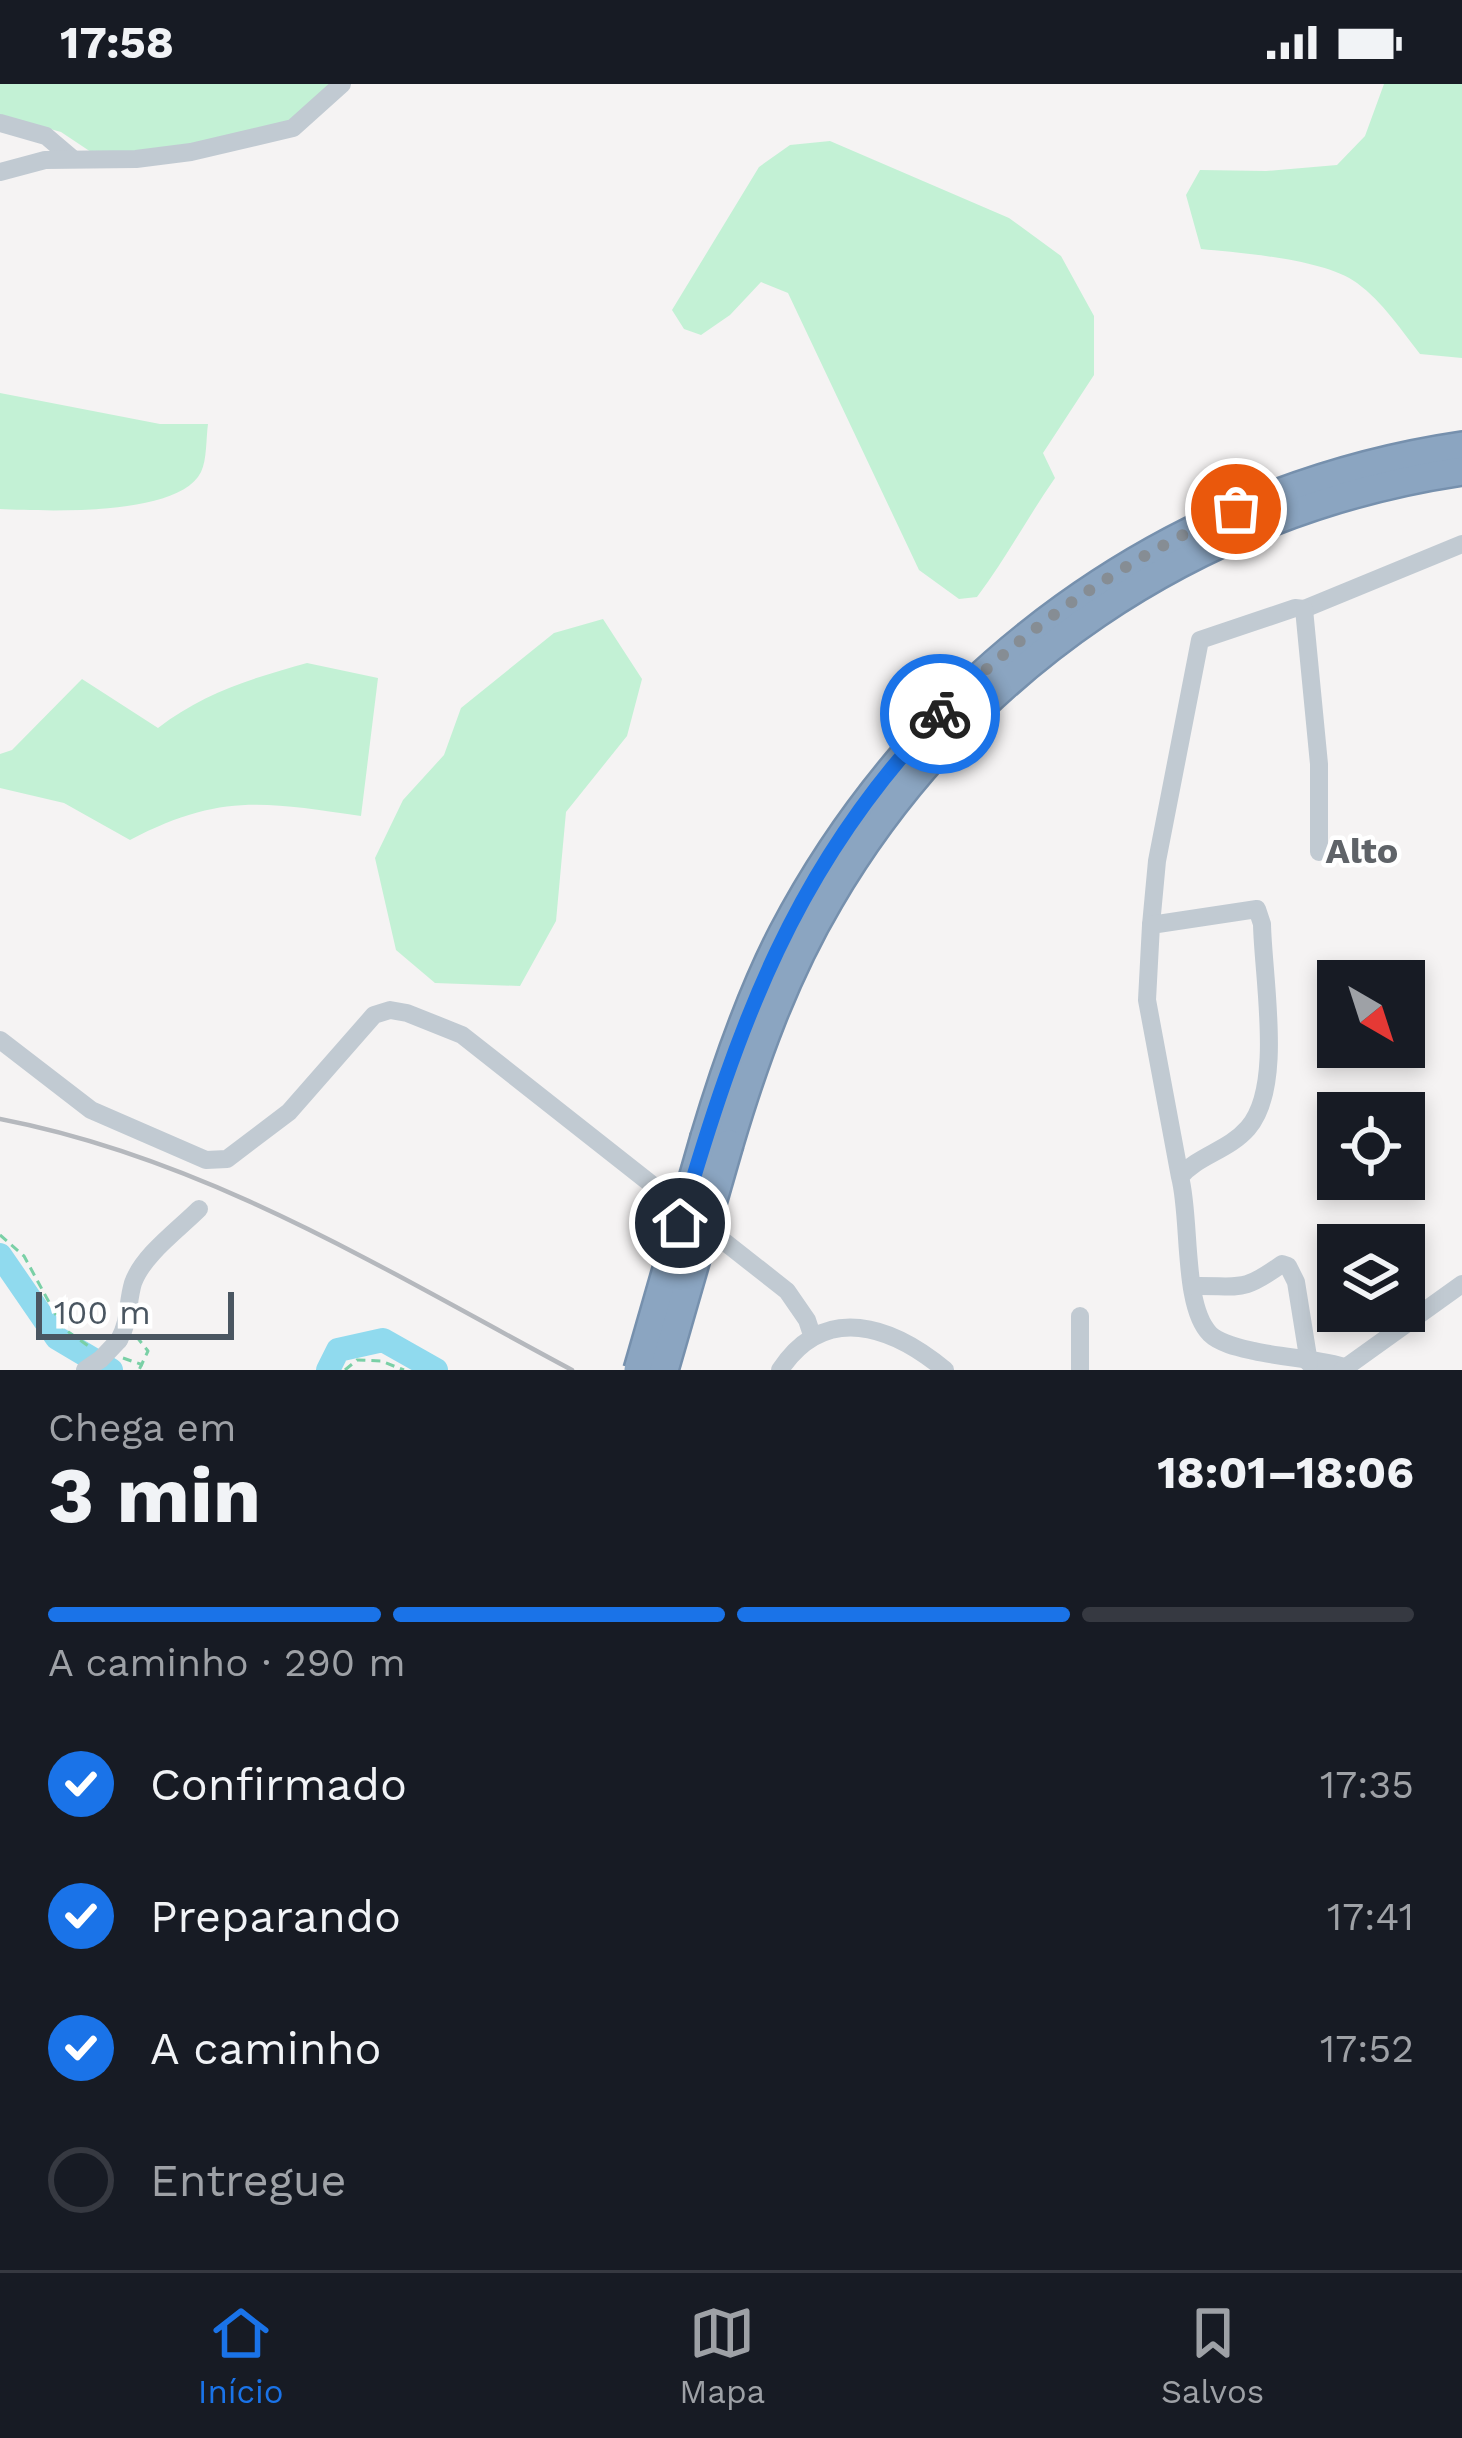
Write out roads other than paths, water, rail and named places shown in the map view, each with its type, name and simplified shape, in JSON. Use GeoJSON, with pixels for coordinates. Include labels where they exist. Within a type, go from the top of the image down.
{"type":"FeatureCollection","features":[{"type":"Feature","properties":{"kind":"highway"},"geometry":{"type":"LineString","coordinates":[[664,1370],[753,998],[809,887],[887,773],[982,672],[1090,587],[1198,527],[1312,480],[1462,446]]}},
{"type":"Feature","properties":{"kind":"highway"},"geometry":{"type":"LineString","coordinates":[[638,1370],[717,1140],[771,1018],[827,903],[908,786],[997,692],[1092,615],[1210,547],[1340,497],[1462,471]]}},
{"type":"Feature","properties":{"kind":"street"},"geometry":{"type":"LineString","coordinates":[[0,172],[45,160],[136,159],[191,152],[293,128],[342,84]]}},
{"type":"Feature","properties":{"kind":"street"},"geometry":{"type":"LineString","coordinates":[[0,123],[46,136],[73,159]]}},
{"type":"Feature","properties":{"kind":"street"},"geometry":{"type":"LineString","coordinates":[[1462,544],[1304,610],[1258,618],[1200,640],[1157,861],[1147,1000],[1188,1206],[1192,1286],[1209,1334],[1238,1347],[1346,1369],[1462,1284]]}},
{"type":"Feature","properties":{"kind":"street"},"geometry":{"type":"LineString","coordinates":[[1304,610],[1319,764],[1319,852]]}},
{"type":"Feature","properties":{"kind":"street"},"geometry":{"type":"LineString","coordinates":[[1151,925],[1257,909],[1262,925],[1270,1072],[1265,1098],[1242,1135],[1221,1152],[1191,1163],[1180,1177]]}},
{"type":"Feature","properties":{"kind":"street"},"geometry":{"type":"LineString","coordinates":[[2,1046],[91,1110],[206,1160],[227,1159],[289,1112],[374,1016],[390,1010],[407,1013],[462,1035],[643,1175],[787,1291],[812,1335]]}},
{"type":"Feature","properties":{"kind":"street"},"geometry":{"type":"LineString","coordinates":[[85,1370],[118,1345],[128,1323],[134,1282],[147,1261],[199,1209]]}},
{"type":"Feature","properties":{"kind":"street"},"geometry":{"type":"LineString","coordinates":[[1192,1286],[1240,1289],[1282,1264],[1288,1266],[1296,1282],[1310,1363]]}},
{"type":"Feature","properties":{"kind":"street"},"geometry":{"type":"LineString","coordinates":[[1080,1316],[1080,1370]]}},
{"type":"Feature","properties":{"kind":"street"},"geometry":{"type":"LineString","coordinates":[[781,1370],[812,1335],[850,1329],[888,1335],[914,1346],[945,1370]]}},
{"type":"Feature","properties":{"kind":"waterway"},"geometry":{"type":"LineString","coordinates":[[0,1255],[57,1338],[111,1370]]}},
{"type":"Feature","properties":{"kind":"waterway"},"geometry":{"type":"LineString","coordinates":[[328,1370],[338,1350],[383,1340],[436,1370]]}},
{"type":"Feature","properties":{"kind":"railway"},"geometry":{"type":"LineString","coordinates":[[0,1119],[77,1137],[224,1190],[365,1258],[572,1370]]}},
{"type":"Feature","properties":{"kind":"district","name":"Alto"},"geometry":{"type":"Point","coordinates":[1362,851]}}]}
